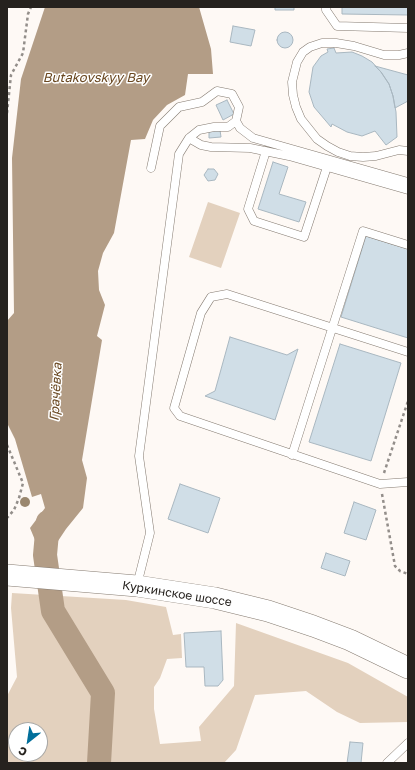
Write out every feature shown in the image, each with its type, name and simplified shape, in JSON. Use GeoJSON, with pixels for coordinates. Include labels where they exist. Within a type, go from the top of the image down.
{"type":"FeatureCollection","features":[{"type":"Feature","properties":{"kind":"street","name":"Куркинское шоссе"},"geometry":{"type":"LineString","coordinates":[[12,576],[79,580],[137,586],[215,598],[313,626],[350,640],[408,668]]}},
{"type":"Feature","properties":{"kind":"lane"},"geometry":{"type":"LineString","coordinates":[[326,7],[326,10],[337,26],[408,28]]}},
{"type":"Feature","properties":{"kind":"lane"},"geometry":{"type":"LineString","coordinates":[[408,53],[399,55],[384,55],[354,46],[336,43],[322,43],[310,47],[303,52],[297,62],[292,82],[296,107],[301,119],[317,139],[327,146],[350,156],[363,157],[376,156],[399,150],[408,151]]}},
{"type":"Feature","properties":{"kind":"lane"},"geometry":{"type":"LineString","coordinates":[[137,586],[150,533],[139,456],[179,154],[189,138],[199,130],[214,127],[228,127],[236,121],[239,107],[232,94],[217,91],[202,102],[179,108],[160,126],[151,168]]}},
{"type":"Feature","properties":{"kind":"lane"},"geometry":{"type":"LineString","coordinates":[[236,121],[240,128],[253,138],[408,182]]}},
{"type":"Feature","properties":{"kind":"lane"},"geometry":{"type":"LineString","coordinates":[[189,138],[201,145],[211,147],[250,148],[289,156],[408,190]]}},
{"type":"Feature","properties":{"kind":"lane"},"geometry":{"type":"LineString","coordinates":[[266,151],[248,209],[254,221],[304,237],[327,167]]}},
{"type":"Feature","properties":{"kind":"lane"},"geometry":{"type":"LineString","coordinates":[[292,455],[363,231],[408,245]]}},
{"type":"Feature","properties":{"kind":"lane"},"geometry":{"type":"LineString","coordinates":[[408,352],[227,294],[211,297],[200,313],[174,408],[180,416],[380,484],[408,482]]}},
{"type":"Feature","properties":{"kind":"lane"},"geometry":{"type":"LineString","coordinates":[[387,763],[408,743]]}},
{"type":"Feature","properties":{"kind":"path"},"geometry":{"type":"LineString","coordinates":[[7,113],[10,75],[23,53],[28,14],[31,7]]}},
{"type":"Feature","properties":{"kind":"path"},"geometry":{"type":"LineString","coordinates":[[7,445],[23,483],[20,498],[14,510],[7,518]]}},
{"type":"Feature","properties":{"kind":"shaded area"},"geometry":{"type":"Polygon","coordinates":[[[208,202],[240,213],[221,268],[189,257],[208,202]]]}},
{"type":"Feature","properties":{"kind":"shaded area"},"geometry":{"type":"Polygon","coordinates":[[[12,593],[126,600],[166,607],[173,635],[181,634],[182,658],[167,659],[160,678],[154,687],[154,709],[160,744],[201,741],[199,727],[234,686],[236,623],[348,663],[408,697],[408,722],[360,723],[337,712],[306,691],[255,695],[236,750],[224,763],[7,763],[7,696],[17,677],[11,608],[12,593]]]}},
{"type":"Feature","properties":{"kind":"water","name":"Butakovskyy Bay"},"geometry":{"type":"Polygon","coordinates":[[[45,7],[199,7],[211,49],[213,74],[188,74],[185,95],[167,105],[153,120],[145,139],[131,140],[114,233],[103,253],[98,271],[99,290],[105,305],[97,336],[102,340],[82,460],[87,478],[83,508],[66,529],[50,553],[45,555],[40,552],[30,528],[45,508],[41,494],[32,497],[15,439],[7,423],[7,321],[14,313],[12,158],[21,79],[45,7]]]}},
{"type":"Feature","properties":{"kind":"building"},"geometry":{"type":"Polygon","coordinates":[[[275,7],[294,7],[294,10],[275,10],[275,7]]]}},
{"type":"Feature","properties":{"kind":"building"},"geometry":{"type":"Polygon","coordinates":[[[342,7],[408,7],[408,15],[342,14],[342,7]]]}},
{"type":"Feature","properties":{"kind":"building"},"geometry":{"type":"Polygon","coordinates":[[[233,26],[255,30],[251,46],[230,42],[233,26]]]}},
{"type":"Feature","properties":{"kind":"building"},"geometry":{"type":"Polygon","coordinates":[[[285,32],[291,34],[293,40],[291,46],[285,48],[279,46],[277,40],[279,34],[285,32]]]}},
{"type":"Feature","properties":{"kind":"building"},"geometry":{"type":"Polygon","coordinates":[[[334,48],[336,53],[352,52],[372,62],[389,84],[396,112],[397,137],[386,145],[375,131],[362,136],[347,132],[332,124],[331,127],[314,107],[309,92],[313,67],[321,56],[328,52],[327,49],[334,48]]]}},
{"type":"Feature","properties":{"kind":"building"},"geometry":{"type":"Polygon","coordinates":[[[375,66],[408,75],[408,101],[395,108],[389,84],[375,66]]]}},
{"type":"Feature","properties":{"kind":"building"},"geometry":{"type":"Polygon","coordinates":[[[227,100],[234,114],[223,120],[216,105],[227,100]]]}},
{"type":"Feature","properties":{"kind":"building"},"geometry":{"type":"Polygon","coordinates":[[[209,130],[220,130],[221,137],[209,138],[209,130]]]}},
{"type":"Feature","properties":{"kind":"building"},"geometry":{"type":"Polygon","coordinates":[[[273,162],[288,167],[279,194],[306,202],[299,222],[258,209],[273,162]]]}},
{"type":"Feature","properties":{"kind":"building"},"geometry":{"type":"Polygon","coordinates":[[[208,169],[214,169],[218,174],[215,180],[208,181],[204,175],[208,169]]]}},
{"type":"Feature","properties":{"kind":"building"},"geometry":{"type":"Polygon","coordinates":[[[366,236],[408,249],[408,338],[341,317],[366,236]]]}},
{"type":"Feature","properties":{"kind":"building"},"geometry":{"type":"Polygon","coordinates":[[[230,337],[287,355],[298,349],[275,420],[205,396],[215,391],[230,337]]]}},
{"type":"Feature","properties":{"kind":"building"},"geometry":{"type":"Polygon","coordinates":[[[340,344],[401,363],[371,461],[309,442],[340,344]]]}},
{"type":"Feature","properties":{"kind":"building"},"geometry":{"type":"Polygon","coordinates":[[[180,484],[220,498],[208,533],[168,519],[180,484]]]}},
{"type":"Feature","properties":{"kind":"building"},"geometry":{"type":"Polygon","coordinates":[[[354,502],[376,510],[366,540],[344,533],[354,502]]]}},
{"type":"Feature","properties":{"kind":"building"},"geometry":{"type":"Polygon","coordinates":[[[326,553],[350,561],[345,576],[321,568],[326,553]]]}},
{"type":"Feature","properties":{"kind":"building"},"geometry":{"type":"Polygon","coordinates":[[[221,631],[223,680],[218,686],[205,686],[204,667],[186,667],[184,633],[221,631]]]}},
{"type":"Feature","properties":{"kind":"building"},"geometry":{"type":"Polygon","coordinates":[[[350,742],[363,743],[361,763],[347,763],[350,742]]]}},
{"type":"Feature","properties":{"kind":"waterway","name":"Грачёвка"},"geometry":{"type":"LineString","coordinates":[[48,522],[45,555],[53,611],[103,693],[99,763]]}}]}
